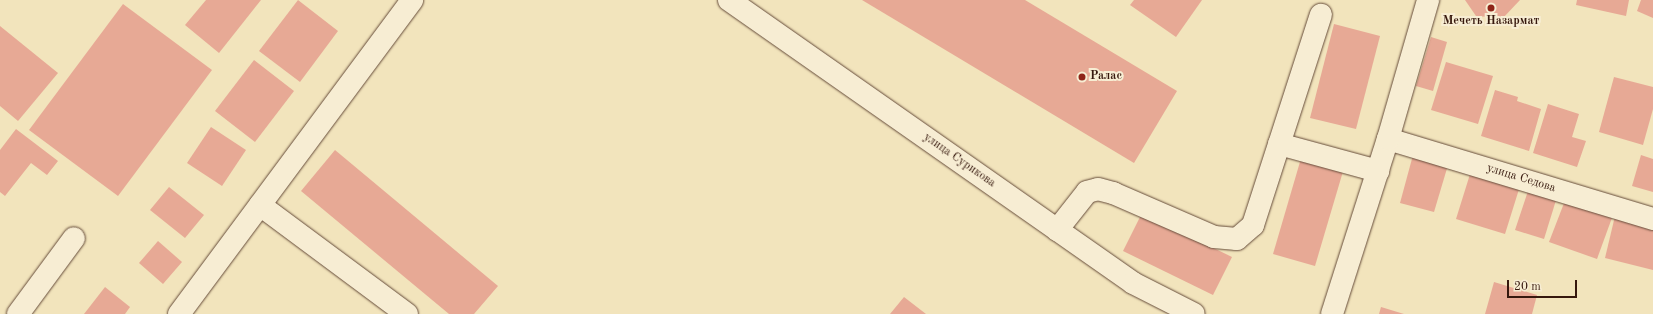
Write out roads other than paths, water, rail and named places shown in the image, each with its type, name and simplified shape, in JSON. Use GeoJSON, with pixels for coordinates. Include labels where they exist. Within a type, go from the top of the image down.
{"type":"FeatureCollection","features":[{"type":"Feature","properties":{"kind":"street"},"geometry":{"type":"LineString","coordinates":[[179,314],[412,0]]}},
{"type":"Feature","properties":{"kind":"street","name":"улица Сурикова"},"geometry":{"type":"LineString","coordinates":[[728,0],[1133,283],[1194,314]]}},
{"type":"Feature","properties":{"kind":"street"},"geometry":{"type":"LineString","coordinates":[[1332,314],[1388,139],[1428,0]]}},
{"type":"Feature","properties":{"kind":"street"},"geometry":{"type":"LineString","coordinates":[[1058,230],[1087,192],[1098,190],[1113,193],[1214,237],[1237,239],[1253,225],[1321,15]]}},
{"type":"Feature","properties":{"kind":"street","name":"улица Седова"},"geometry":{"type":"LineString","coordinates":[[1388,139],[1653,219]]}},
{"type":"Feature","properties":{"kind":"street"},"geometry":{"type":"LineString","coordinates":[[1279,144],[1378,171]]}},
{"type":"Feature","properties":{"kind":"street"},"geometry":{"type":"LineString","coordinates":[[260,205],[407,314]]}},
{"type":"Feature","properties":{"kind":"street"},"geometry":{"type":"LineString","coordinates":[[18,314],[74,238]]}},
{"type":"Feature","properties":{"kind":"place","name":"Мечеть Назармат"},"geometry":{"type":"Point","coordinates":[1491,8]}},
{"type":"Feature","properties":{"kind":"place","name":"Ралас"},"geometry":{"type":"Point","coordinates":[1082,77]}}]}
